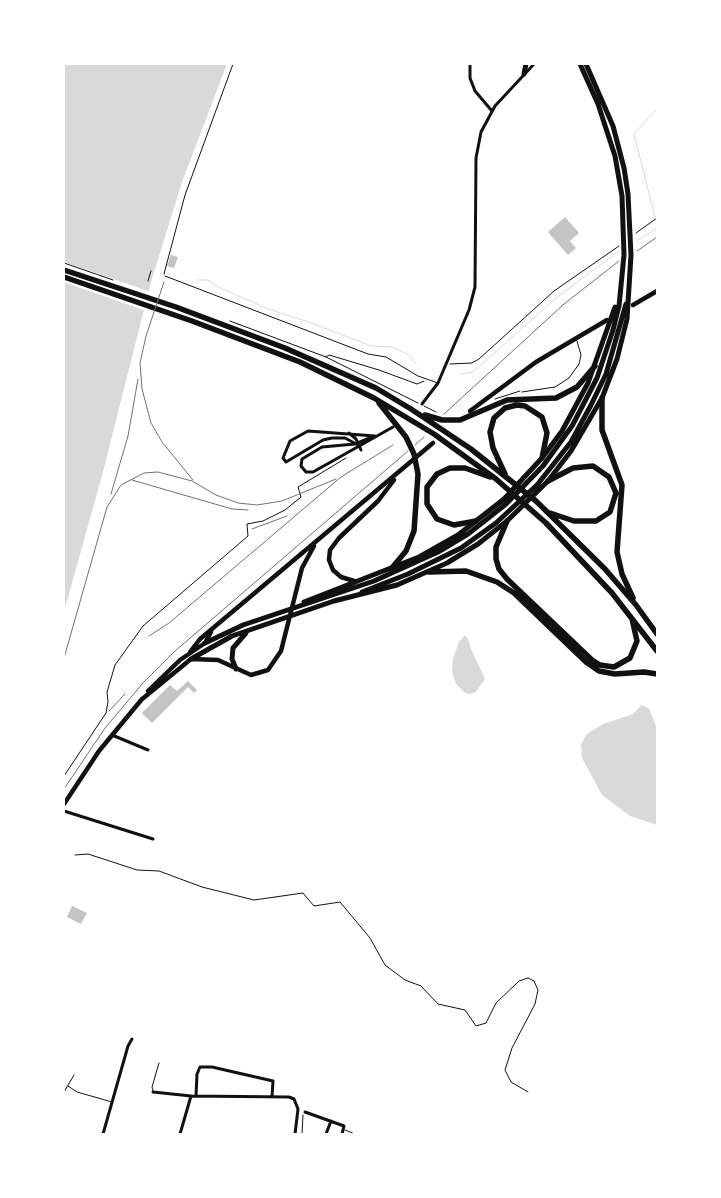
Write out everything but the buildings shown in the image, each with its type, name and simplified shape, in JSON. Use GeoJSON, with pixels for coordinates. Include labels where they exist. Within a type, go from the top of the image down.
{"type":"FeatureCollection","features":[{"type":"Feature","properties":{"kind":"highway"},"geometry":{"type":"LineString","coordinates":[[524,74],[526,64]]}},
{"type":"Feature","properties":{"kind":"highway"},"geometry":{"type":"LineString","coordinates":[[191,660],[222,641],[251,629],[341,600],[390,587],[430,572],[478,544],[507,521],[548,481],[583,433],[602,398],[617,359],[616,331],[621,290],[624,232],[622,196],[615,156],[605,122],[580,64]]}},
{"type":"Feature","properties":{"kind":"highway"},"geometry":{"type":"LineString","coordinates":[[341,600],[440,560],[473,540],[514,508],[551,469],[579,428],[606,374],[628,288],[633,233],[618,142],[602,97],[586,64]]}},
{"type":"Feature","properties":{"kind":"highway"},"geometry":{"type":"LineString","coordinates":[[64,270],[176,307],[285,348],[376,388],[418,413],[514,482],[548,512],[584,547],[636,604],[657,634]]}},
{"type":"Feature","properties":{"kind":"highway"},"geometry":{"type":"LineString","coordinates":[[64,277],[173,314],[300,362],[374,398],[387,409],[444,441],[496,479],[530,508],[573,550],[630,615],[657,651]]}},
{"type":"Feature","properties":{"kind":"highway"},"geometry":{"type":"LineString","coordinates":[[295,607],[436,548],[504,499],[542,458],[562,432],[595,366],[616,331]]}},
{"type":"Feature","properties":{"kind":"highway"},"geometry":{"type":"LineString","coordinates":[[204,642],[229,630],[374,581],[423,560],[468,534],[506,504],[542,466],[578,415],[597,378],[616,331]]}},
{"type":"Feature","properties":{"kind":"highway"},"geometry":{"type":"LineString","coordinates":[[418,413],[442,420],[455,420],[484,411],[507,400],[548,399],[566,394],[580,384],[595,366]]}},
{"type":"Feature","properties":{"kind":"highway"},"geometry":{"type":"LineString","coordinates":[[602,398],[602,430],[622,485],[617,534],[618,558],[636,604]]}},
{"type":"Feature","properties":{"kind":"highway"},"geometry":{"type":"LineString","coordinates":[[506,476],[493,448],[490,432],[494,418],[505,408],[517,405],[525,406],[542,417],[547,433],[542,458]]}},
{"type":"Feature","properties":{"kind":"highway"},"geometry":{"type":"LineString","coordinates":[[387,409],[406,437],[417,464],[418,493],[414,531],[406,551],[390,568]]}},
{"type":"Feature","properties":{"kind":"highway"},"geometry":{"type":"LineString","coordinates":[[548,481],[573,468],[590,466],[606,474],[613,483],[616,493],[610,512],[596,521],[574,521],[548,512]]}},
{"type":"Feature","properties":{"kind":"highway"},"geometry":{"type":"LineString","coordinates":[[476,521],[454,525],[437,519],[430,512],[426,501],[428,485],[436,474],[454,468],[465,468],[496,479]]}},
{"type":"Feature","properties":{"kind":"highway"},"geometry":{"type":"LineString","coordinates":[[507,521],[496,547],[496,559],[501,571],[592,660],[600,665],[614,667],[630,658],[637,641],[630,615]]}},
{"type":"Feature","properties":{"kind":"highway"},"geometry":{"type":"LineString","coordinates":[[430,572],[466,571],[497,582],[521,600],[586,662],[599,671],[610,674],[644,672],[657,674]]}},
{"type":"Feature","properties":{"kind":"highway"},"geometry":{"type":"LineString","coordinates":[[236,669],[232,659],[233,648],[238,640],[251,629]]}},
{"type":"Feature","properties":{"kind":"main road"},"geometry":{"type":"LineString","coordinates":[[633,305],[657,291]]}},
{"type":"Feature","properties":{"kind":"main road"},"geometry":{"type":"LineString","coordinates":[[470,411],[522,371],[607,320]]}},
{"type":"Feature","properties":{"kind":"main road"},"geometry":{"type":"LineString","coordinates":[[190,652],[200,639],[397,475],[432,443]]}},
{"type":"Feature","properties":{"kind":"main road"},"geometry":{"type":"LineString","coordinates":[[354,581],[341,577],[333,570],[329,560],[330,550],[339,538],[378,501],[397,475]]}},
{"type":"Feature","properties":{"kind":"main road"},"geometry":{"type":"LineString","coordinates":[[141,700],[191,660],[213,659],[244,674],[254,675],[265,672],[275,662],[284,641],[302,568],[311,550],[323,537]]}},
{"type":"Feature","properties":{"kind":"main road"},"geometry":{"type":"LineString","coordinates":[[64,804],[112,735],[141,700],[169,669],[204,642],[213,629]]}},
{"type":"Feature","properties":{"kind":"street"},"geometry":{"type":"LineString","coordinates":[[470,64],[470,78],[475,91],[492,111]]}},
{"type":"Feature","properties":{"kind":"street"},"geometry":{"type":"LineString","coordinates":[[422,404],[438,383],[469,310],[475,287],[477,151],[481,132],[492,111],[534,64]]}},
{"type":"Feature","properties":{"kind":"street"},"geometry":{"type":"LineString","coordinates":[[375,436],[365,443],[358,446],[322,447],[302,459],[302,468],[308,473],[313,472],[358,446],[375,436],[393,427]]}},
{"type":"Feature","properties":{"kind":"street"},"geometry":{"type":"LineString","coordinates":[[358,446],[340,437],[327,438],[286,462],[283,458],[290,441],[304,432],[349,433],[375,436]]}},
{"type":"Feature","properties":{"kind":"street"},"geometry":{"type":"LineString","coordinates":[[349,433],[358,446]]}},
{"type":"Feature","properties":{"kind":"street"},"geometry":{"type":"LineString","coordinates":[[112,735],[148,750]]}},
{"type":"Feature","properties":{"kind":"street"},"geometry":{"type":"LineString","coordinates":[[64,811],[153,839]]}},
{"type":"Feature","properties":{"kind":"street"},"geometry":{"type":"LineString","coordinates":[[105,1134],[112,1102],[128,1046],[132,1039]]}},
{"type":"Feature","properties":{"kind":"street"},"geometry":{"type":"LineString","coordinates":[[196,1096],[197,1074],[200,1067],[212,1067],[273,1081],[272,1097]]}},
{"type":"Feature","properties":{"kind":"street"},"geometry":{"type":"LineString","coordinates":[[154,1092],[191,1096],[294,1099],[299,1115],[295,1134]]}},
{"type":"Feature","properties":{"kind":"street"},"geometry":{"type":"LineString","coordinates":[[180,1134],[191,1096]]}},
{"type":"Feature","properties":{"kind":"street"},"geometry":{"type":"LineString","coordinates":[[305,1112],[344,1126],[342,1134]]}},
{"type":"Feature","properties":{"kind":"street"},"geometry":{"type":"LineString","coordinates":[[326,1134],[331,1121]]}},
{"type":"Feature","properties":{"kind":"lane"},"geometry":{"type":"LineString","coordinates":[[165,276],[368,354],[386,357],[438,383]]}},
{"type":"Feature","properties":{"kind":"lane"},"geometry":{"type":"LineString","coordinates":[[522,392],[555,387],[572,375],[581,355],[575,338]]}},
{"type":"Feature","properties":{"kind":"lane"},"geometry":{"type":"LineString","coordinates":[[154,1092],[152,1087],[160,1063]]}},
{"type":"Feature","properties":{"kind":"lane"},"geometry":{"type":"LineString","coordinates":[[64,1092],[74,1075]]}},
{"type":"Feature","properties":{"kind":"lane"},"geometry":{"type":"LineString","coordinates":[[68,1086],[77,1092],[112,1102]]}},
{"type":"Feature","properties":{"kind":"lane"},"geometry":{"type":"LineString","coordinates":[[344,1129],[355,1134]]}},
{"type":"Feature","properties":{"kind":"path"},"geometry":{"type":"LineString","coordinates":[[165,276],[163,273],[184,195],[233,64]]}},
{"type":"Feature","properties":{"kind":"path"},"geometry":{"type":"LineString","coordinates":[[633,233],[657,218]]}},
{"type":"Feature","properties":{"kind":"path"},"geometry":{"type":"LineString","coordinates":[[451,364],[472,363],[479,359],[554,291],[619,245]]}},
{"type":"Feature","properties":{"kind":"path"},"geometry":{"type":"LineString","coordinates":[[148,281],[151,271]]}},
{"type":"Feature","properties":{"kind":"path"},"geometry":{"type":"LineString","coordinates":[[223,319],[326,357],[438,413]]}},
{"type":"Feature","properties":{"kind":"path"},"geometry":{"type":"LineString","coordinates":[[326,357],[328,355],[417,384],[422,383],[426,378]]}},
{"type":"Feature","properties":{"kind":"path"},"geometry":{"type":"LineString","coordinates":[[64,776],[106,713],[107,692],[116,665],[132,638],[143,626],[248,536],[248,524],[263,521],[285,510],[301,497],[298,487],[348,457]]}},
{"type":"Feature","properties":{"kind":"path"},"geometry":{"type":"LineString","coordinates":[[75,855],[88,854],[137,870],[159,871],[202,887],[254,900],[304,894],[314,906],[340,902],[370,938],[385,965],[405,980],[422,986],[438,1004],[465,1010],[476,1026],[486,1024],[496,1003],[519,981],[528,978],[534,981],[538,990],[535,1004],[512,1048],[505,1070],[511,1082],[528,1092]]}},
{"type":"Feature","properties":{"kind":"shaded area"},"geometry":{"type":"Polygon","coordinates":[[[64,64],[227,64],[182,182],[151,282],[104,468],[64,612],[64,64]]]}},
{"type":"Feature","properties":{"kind":"shaded area"},"geometry":{"type":"Polygon","coordinates":[[[465,635],[485,679],[476,692],[469,694],[465,693],[456,684],[452,672],[453,658],[459,642],[465,635]]]}},
{"type":"Feature","properties":{"kind":"shaded area"},"geometry":{"type":"Polygon","coordinates":[[[641,705],[649,708],[657,729],[657,825],[630,816],[602,795],[582,758],[581,744],[587,734],[603,724],[633,714],[641,705]]]}},
{"type":"Feature","properties":{"kind":"pier"},"geometry":{"type":"Polygon","coordinates":[[[64,262],[151,292],[146,311],[64,282],[64,262]]]}},
{"type":"Feature","properties":{"kind":"waterway"},"geometry":{"type":"LineString","coordinates":[[655,217],[634,134],[657,109]]}},
{"type":"Feature","properties":{"kind":"waterway"},"geometry":{"type":"LineString","coordinates":[[637,241],[657,228]]}},
{"type":"Feature","properties":{"kind":"waterway"},"geometry":{"type":"LineString","coordinates":[[461,374],[473,372],[556,298],[619,251]]}},
{"type":"Feature","properties":{"kind":"waterway"},"geometry":{"type":"LineString","coordinates":[[197,280],[208,280],[220,288],[271,310],[309,322],[371,346],[393,347],[409,355],[416,364]]}},
{"type":"Feature","properties":{"kind":"railway"},"geometry":{"type":"LineString","coordinates":[[637,251],[657,237]]}},
{"type":"Feature","properties":{"kind":"railway"},"geometry":{"type":"LineString","coordinates":[[444,414],[564,304],[619,261]]}},
{"type":"Feature","properties":{"kind":"railway"},"geometry":{"type":"LineString","coordinates":[[164,282],[146,336],[140,363],[142,389],[151,423],[162,442],[193,480]]}},
{"type":"Feature","properties":{"kind":"railway"},"geometry":{"type":"LineString","coordinates":[[111,494],[128,436],[138,379]]}},
{"type":"Feature","properties":{"kind":"railway"},"geometry":{"type":"LineString","coordinates":[[415,445],[424,437]]}},
{"type":"Feature","properties":{"kind":"railway"},"geometry":{"type":"LineString","coordinates":[[149,636],[169,623],[341,477],[393,445]]}},
{"type":"Feature","properties":{"kind":"railway"},"geometry":{"type":"LineString","coordinates":[[64,789],[105,728],[143,683],[175,651],[408,451]]}},
{"type":"Feature","properties":{"kind":"railway"},"geometry":{"type":"LineString","coordinates":[[64,658],[107,507],[121,485],[144,473],[158,472],[192,481],[216,495],[238,503],[257,505],[282,501],[336,479]]}},
{"type":"Feature","properties":{"kind":"railway"},"geometry":{"type":"LineString","coordinates":[[132,480],[232,509],[248,510]]}},
{"type":"Feature","properties":{"kind":"railway"},"geometry":{"type":"LineString","coordinates":[[252,529],[287,516]]}},
{"type":"Feature","properties":{"kind":"railway"},"geometry":{"type":"LineString","coordinates":[[109,711],[125,694]]}}]}
